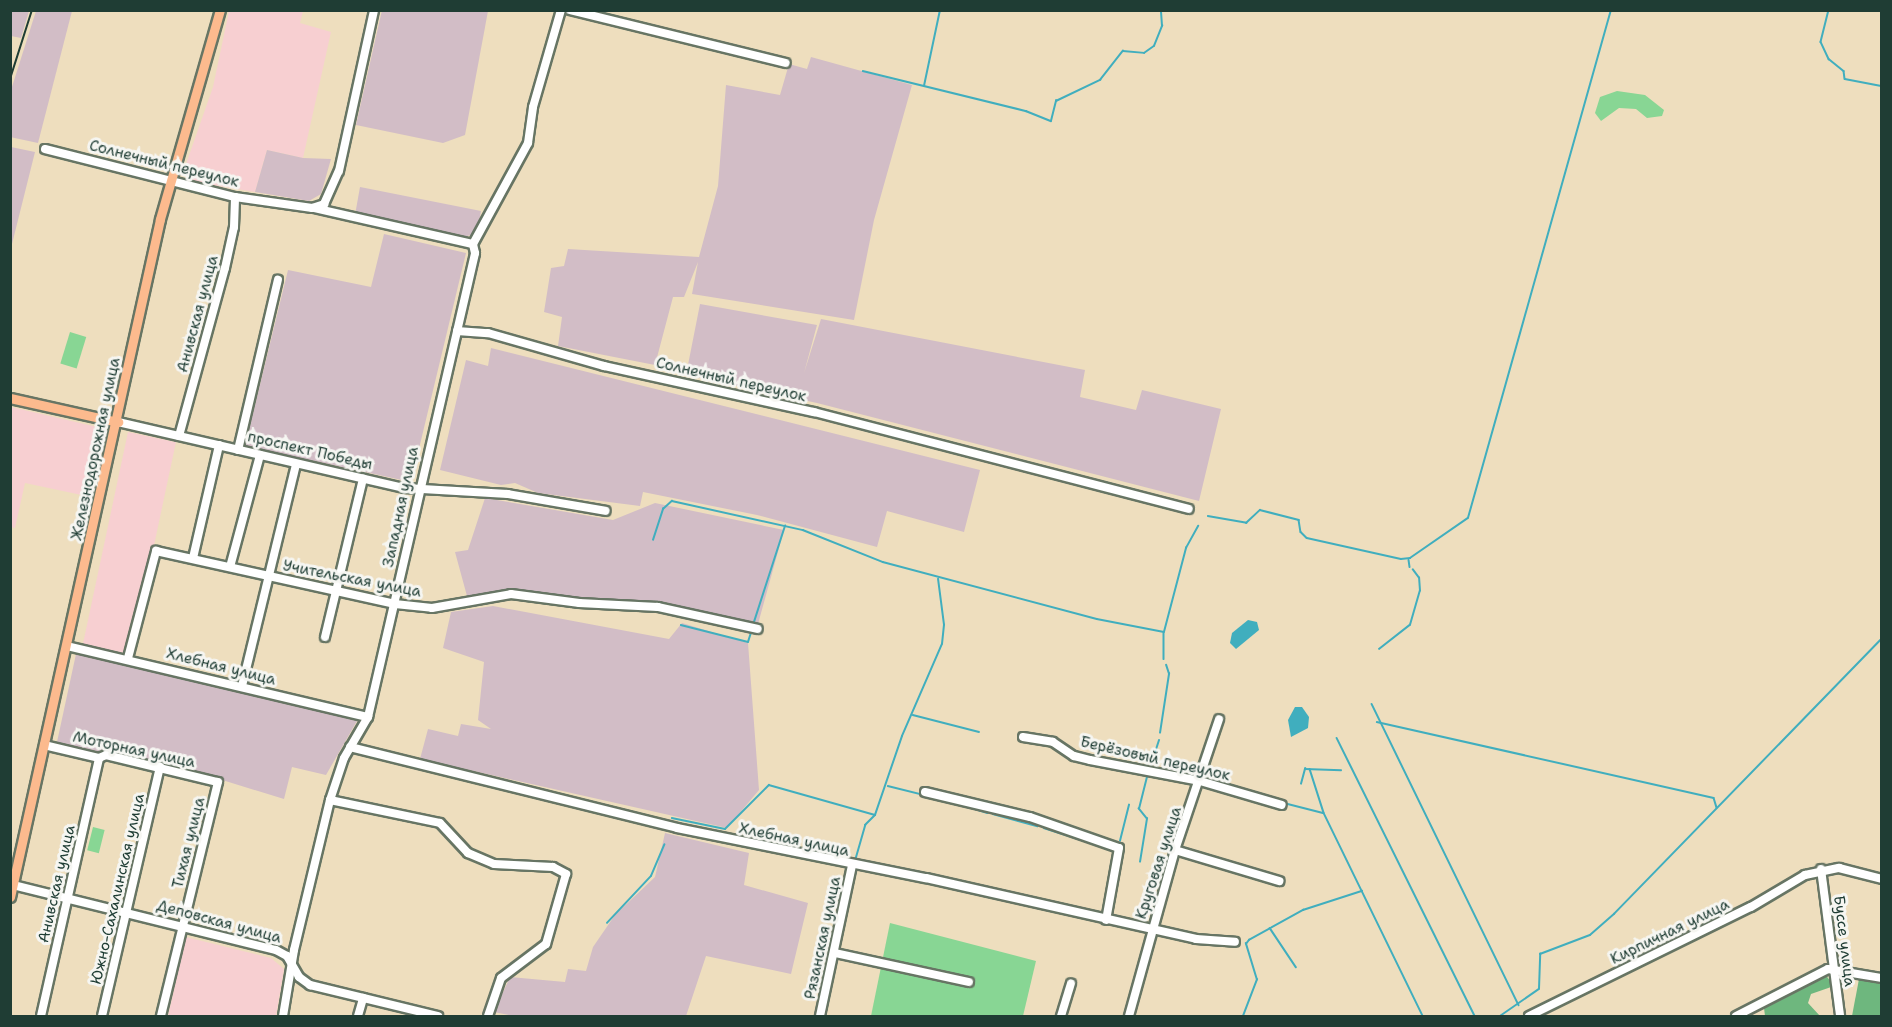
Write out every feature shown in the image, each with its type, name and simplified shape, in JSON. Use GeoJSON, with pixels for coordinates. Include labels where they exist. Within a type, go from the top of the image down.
{"type":"FeatureCollection","features":[{"type":"Feature","properties":{"kind":"main road","name":"Железнодорожная улица"},"geometry":{"type":"LineString","coordinates":[[10,897],[170,183],[206,69],[220,10]]}},
{"type":"Feature","properties":{"kind":"main road","name":"проспект Победы"},"geometry":{"type":"LineString","coordinates":[[10,398],[118,422]]}},
{"type":"Feature","properties":{"kind":"street"},"geometry":{"type":"LineString","coordinates":[[312,208],[324,204],[339,171],[374,10]]}},
{"type":"Feature","properties":{"kind":"street","name":"Западная улица"},"geometry":{"type":"LineString","coordinates":[[283,1017],[292,963],[330,800],[350,747],[368,717],[418,490],[475,253],[473,244],[528,143],[533,107],[561,10]]}},
{"type":"Feature","properties":{"kind":"street"},"geometry":{"type":"LineString","coordinates":[[570,10],[786,63]]}},
{"type":"Feature","properties":{"kind":"street","name":"Солнечный переулок"},"geometry":{"type":"LineString","coordinates":[[45,149],[144,171],[170,183],[235,197],[312,208],[473,244]]}},
{"type":"Feature","properties":{"kind":"street","name":"Анивская улица"},"geometry":{"type":"LineString","coordinates":[[179,436],[225,268],[234,227],[235,197]]}},
{"type":"Feature","properties":{"kind":"street"},"geometry":{"type":"LineString","coordinates":[[238,450],[278,280]]}},
{"type":"Feature","properties":{"kind":"street","name":"Солнечный переулок"},"geometry":{"type":"LineString","coordinates":[[457,331],[488,333],[604,366],[814,412],[1190,509]]}},
{"type":"Feature","properties":{"kind":"street","name":"проспект Победы"},"geometry":{"type":"LineString","coordinates":[[118,422],[418,490],[508,494],[606,511]]}},
{"type":"Feature","properties":{"kind":"street"},"geometry":{"type":"LineString","coordinates":[[193,558],[219,445]]}},
{"type":"Feature","properties":{"kind":"street"},"geometry":{"type":"LineString","coordinates":[[230,567],[260,455]]}},
{"type":"Feature","properties":{"kind":"street"},"geometry":{"type":"LineString","coordinates":[[242,686],[266,577],[296,464]]}},
{"type":"Feature","properties":{"kind":"street"},"geometry":{"type":"LineString","coordinates":[[325,637],[363,479]]}},
{"type":"Feature","properties":{"kind":"street","name":"Учительская улица"},"geometry":{"type":"LineString","coordinates":[[128,658],[156,550],[266,577],[394,604],[432,608],[511,594],[579,603],[658,607],[758,628]]}},
{"type":"Feature","properties":{"kind":"street","name":"Хлебная улица"},"geometry":{"type":"LineString","coordinates":[[67,646],[128,658],[368,717]]}},
{"type":"Feature","properties":{"kind":"street","name":"Круговая улица"},"geometry":{"type":"LineString","coordinates":[[1129,1017],[1175,850],[1219,719]]}},
{"type":"Feature","properties":{"kind":"street","name":"Берёзовый переулок"},"geometry":{"type":"LineString","coordinates":[[1023,738],[1053,742],[1074,756],[1200,781],[1282,805]]}},
{"type":"Feature","properties":{"kind":"street","name":"Моторная улица"},"geometry":{"type":"LineString","coordinates":[[44,745],[99,758],[106,755],[218,782]]}},
{"type":"Feature","properties":{"kind":"street","name":"Хлебная улица"},"geometry":{"type":"LineString","coordinates":[[350,747],[677,828],[852,866],[926,878],[1152,930],[1235,942]]}},
{"type":"Feature","properties":{"kind":"street","name":"Анивская улица"},"geometry":{"type":"LineString","coordinates":[[41,1017],[99,758]]}},
{"type":"Feature","properties":{"kind":"street","name":"Южно-Сахалинская улица"},"geometry":{"type":"LineString","coordinates":[[102,1017],[160,767]]}},
{"type":"Feature","properties":{"kind":"street","name":"Тихая улица"},"geometry":{"type":"LineString","coordinates":[[161,1017],[218,782]]}},
{"type":"Feature","properties":{"kind":"street"},"geometry":{"type":"LineString","coordinates":[[925,792],[1030,817],[1119,848],[1106,920]]}},
{"type":"Feature","properties":{"kind":"street"},"geometry":{"type":"LineString","coordinates":[[330,800],[440,823],[468,853],[494,864],[553,867],[566,874],[546,944],[501,978],[488,1017]]}},
{"type":"Feature","properties":{"kind":"street"},"geometry":{"type":"LineString","coordinates":[[1175,850],[1279,881]]}},
{"type":"Feature","properties":{"kind":"street","name":"Рязанская улица"},"geometry":{"type":"LineString","coordinates":[[820,1017],[852,866]]}},
{"type":"Feature","properties":{"kind":"street"},"geometry":{"type":"LineString","coordinates":[[1821,869],[1839,868],[1881,879]]}},
{"type":"Feature","properties":{"kind":"street","name":"Буссе улица"},"geometry":{"type":"LineString","coordinates":[[1821,869],[1840,1017]]}},
{"type":"Feature","properties":{"kind":"street","name":"Кирпичная улица"},"geometry":{"type":"LineString","coordinates":[[1529,1017],[1821,869]]}},
{"type":"Feature","properties":{"kind":"street","name":"Деповская улица"},"geometry":{"type":"LineString","coordinates":[[13,885],[276,950],[292,963],[299,977],[310,985],[438,1017]]}},
{"type":"Feature","properties":{"kind":"street"},"geometry":{"type":"LineString","coordinates":[[835,952],[969,982]]}},
{"type":"Feature","properties":{"kind":"street"},"geometry":{"type":"LineString","coordinates":[[1736,1017],[1835,968],[1881,978]]}},
{"type":"Feature","properties":{"kind":"street"},"geometry":{"type":"LineString","coordinates":[[1061,1017],[1071,983]]}},
{"type":"Feature","properties":{"kind":"street"},"geometry":{"type":"LineString","coordinates":[[358,1017],[363,998]]}},
{"type":"Feature","properties":{"kind":"shaded area"},"geometry":{"type":"Polygon","coordinates":[[[11,10],[29,11],[21,38],[11,36],[11,10]]]}},
{"type":"Feature","properties":{"kind":"shaded area"},"geometry":{"type":"Polygon","coordinates":[[[382,10],[488,11],[465,135],[443,143],[356,125],[382,10]]]}},
{"type":"Feature","properties":{"kind":"shaded area"},"geometry":{"type":"Polygon","coordinates":[[[36,11],[72,11],[38,143],[10,137],[11,90],[36,11]]]}},
{"type":"Feature","properties":{"kind":"shaded area"},"geometry":{"type":"Polygon","coordinates":[[[229,11],[303,11],[300,23],[331,32],[303,158],[267,150],[255,192],[189,181],[186,164],[213,87],[229,11]]]}},
{"type":"Feature","properties":{"kind":"shaded area"},"geometry":{"type":"Polygon","coordinates":[[[811,57],[912,85],[874,220],[854,320],[692,294],[698,262],[684,297],[673,297],[655,365],[558,346],[562,317],[544,312],[551,268],[564,266],[568,249],[699,257],[718,186],[726,85],[780,95],[789,64],[807,69],[811,57]]]}},
{"type":"Feature","properties":{"kind":"shaded area"},"geometry":{"type":"Polygon","coordinates":[[[10,147],[35,152],[11,248],[10,147]]]}},
{"type":"Feature","properties":{"kind":"shaded area"},"geometry":{"type":"Polygon","coordinates":[[[267,150],[303,158],[331,159],[321,194],[309,201],[255,192],[267,150]]]}},
{"type":"Feature","properties":{"kind":"shaded area"},"geometry":{"type":"Polygon","coordinates":[[[360,187],[481,211],[477,233],[464,237],[355,215],[360,187]]]}},
{"type":"Feature","properties":{"kind":"shaded area"},"geometry":{"type":"Polygon","coordinates":[[[384,234],[466,253],[411,482],[245,446],[288,270],[371,287],[384,234]]]}},
{"type":"Feature","properties":{"kind":"shaded area"},"geometry":{"type":"Polygon","coordinates":[[[700,304],[817,325],[804,373],[821,319],[1085,370],[1080,397],[1136,410],[1142,390],[1221,409],[1199,501],[817,403],[686,375],[700,304]]]}},
{"type":"Feature","properties":{"kind":"shaded area"},"geometry":{"type":"Polygon","coordinates":[[[491,348],[980,470],[964,532],[887,511],[877,547],[757,515],[643,492],[640,506],[538,493],[515,483],[501,485],[440,470],[466,360],[488,366],[491,348]]]}},
{"type":"Feature","properties":{"kind":"shaded area"},"geometry":{"type":"Polygon","coordinates":[[[11,407],[106,429],[91,497],[25,483],[15,528],[10,527],[11,407]]]}},
{"type":"Feature","properties":{"kind":"shaded area"},"geometry":{"type":"Polygon","coordinates":[[[128,432],[176,442],[131,654],[83,644],[128,432]]]}},
{"type":"Feature","properties":{"kind":"shaded area"},"geometry":{"type":"Polygon","coordinates":[[[485,498],[613,520],[655,503],[784,530],[758,624],[516,591],[467,596],[455,552],[468,550],[485,498]]]}},
{"type":"Feature","properties":{"kind":"shaded area"},"geometry":{"type":"Polygon","coordinates":[[[493,606],[669,639],[682,623],[748,643],[759,790],[727,828],[420,759],[428,729],[458,736],[461,724],[491,729],[478,720],[484,662],[443,648],[451,612],[493,606]]]}},
{"type":"Feature","properties":{"kind":"shaded area"},"geometry":{"type":"Polygon","coordinates":[[[76,654],[122,662],[357,721],[326,775],[292,767],[284,799],[219,779],[57,742],[76,654]]]}},
{"type":"Feature","properties":{"kind":"shaded area"},"geometry":{"type":"Polygon","coordinates":[[[665,833],[749,853],[744,885],[808,903],[791,974],[706,956],[686,1016],[514,1016],[494,1012],[510,977],[565,982],[568,969],[586,971],[593,947],[615,915],[655,877],[665,833]]]}},
{"type":"Feature","properties":{"kind":"shaded area"},"geometry":{"type":"Polygon","coordinates":[[[186,937],[271,958],[284,969],[276,1016],[168,1016],[186,937]]]}},
{"type":"Feature","properties":{"kind":"green space"},"geometry":{"type":"Polygon","coordinates":[[[1617,91],[1645,95],[1664,110],[1662,116],[1647,118],[1636,109],[1619,108],[1601,121],[1595,113],[1600,97],[1617,91]]]}},
{"type":"Feature","properties":{"kind":"green space"},"geometry":{"type":"Polygon","coordinates":[[[70,332],[86,337],[77,369],[60,364],[70,332]]]}},
{"type":"Feature","properties":{"kind":"green space"},"geometry":{"type":"Polygon","coordinates":[[[93,827],[105,830],[99,853],[87,850],[93,827]]]}},
{"type":"Feature","properties":{"kind":"green space"},"geometry":{"type":"Polygon","coordinates":[[[890,923],[1036,961],[1023,1016],[871,1016],[890,923]]]}},
{"type":"Feature","properties":{"kind":"green space"},"geometry":{"type":"Polygon","coordinates":[[[1825,974],[1834,986],[1811,994],[1808,1003],[1820,1016],[1765,1016],[1764,1008],[1825,974]]]}},
{"type":"Feature","properties":{"kind":"green space"},"geometry":{"type":"Polygon","coordinates":[[[1859,979],[1881,984],[1881,1016],[1852,1016],[1859,979]]]}},
{"type":"Feature","properties":{"kind":"water"},"geometry":{"type":"Polygon","coordinates":[[[1248,620],[1257,622],[1259,630],[1236,649],[1230,643],[1232,633],[1248,620]]]}},
{"type":"Feature","properties":{"kind":"water"},"geometry":{"type":"Polygon","coordinates":[[[1295,707],[1302,707],[1309,717],[1308,728],[1291,737],[1288,720],[1295,707]]]}},
{"type":"Feature","properties":{"kind":"waterway"},"geometry":{"type":"LineString","coordinates":[[924,86],[940,10]]}},
{"type":"Feature","properties":{"kind":"waterway"},"geometry":{"type":"LineString","coordinates":[[863,71],[1026,111],[1051,121],[1056,101],[1100,80],[1123,51],[1144,53],[1154,46],[1162,26],[1161,10]]}},
{"type":"Feature","properties":{"kind":"waterway"},"geometry":{"type":"LineString","coordinates":[[1208,516],[1246,523],[1260,510],[1299,520],[1301,532],[1307,538],[1401,559],[1410,558],[1468,518],[1611,10]]}},
{"type":"Feature","properties":{"kind":"waterway"},"geometry":{"type":"LineString","coordinates":[[1829,10],[1821,42],[1829,59],[1844,71],[1845,79],[1882,86]]}},
{"type":"Feature","properties":{"kind":"waterway"},"geometry":{"type":"LineString","coordinates":[[653,540],[663,509],[672,501],[803,530],[883,562],[1097,619],[1164,632],[1186,548],[1198,526]]}},
{"type":"Feature","properties":{"kind":"waterway"},"geometry":{"type":"LineString","coordinates":[[754,622],[785,526]]}},
{"type":"Feature","properties":{"kind":"waterway"},"geometry":{"type":"LineString","coordinates":[[1409,560],[1410,567]]}},
{"type":"Feature","properties":{"kind":"waterway"},"geometry":{"type":"LineString","coordinates":[[1379,649],[1410,625],[1420,591],[1419,578],[1413,570]]}},
{"type":"Feature","properties":{"kind":"waterway"},"geometry":{"type":"LineString","coordinates":[[672,818],[725,829],[769,785],[875,815],[902,736],[942,644],[944,625],[938,579]]}},
{"type":"Feature","properties":{"kind":"waterway"},"geometry":{"type":"LineString","coordinates":[[681,625],[748,642],[751,633]]}},
{"type":"Feature","properties":{"kind":"waterway"},"geometry":{"type":"LineString","coordinates":[[1164,633],[1164,659]]}},
{"type":"Feature","properties":{"kind":"waterway"},"geometry":{"type":"LineString","coordinates":[[1500,1016],[1539,989],[1540,954],[1590,935],[1614,914],[1882,638]]}},
{"type":"Feature","properties":{"kind":"waterway"},"geometry":{"type":"LineString","coordinates":[[1160,733],[1169,674],[1166,665]]}},
{"type":"Feature","properties":{"kind":"waterway"},"geometry":{"type":"LineString","coordinates":[[1372,704],[1519,1005]]}},
{"type":"Feature","properties":{"kind":"waterway"},"geometry":{"type":"LineString","coordinates":[[913,715],[979,732]]}},
{"type":"Feature","properties":{"kind":"waterway"},"geometry":{"type":"LineString","coordinates":[[1377,722],[1714,798],[1717,808]]}},
{"type":"Feature","properties":{"kind":"waterway"},"geometry":{"type":"LineString","coordinates":[[1337,738],[1475,1016]]}},
{"type":"Feature","properties":{"kind":"waterway"},"geometry":{"type":"LineString","coordinates":[[1150,768],[1159,740]]}},
{"type":"Feature","properties":{"kind":"waterway"},"geometry":{"type":"LineString","coordinates":[[1301,784],[1305,769],[1341,770]]}},
{"type":"Feature","properties":{"kind":"waterway"},"geometry":{"type":"LineString","coordinates":[[1310,769],[1324,813],[1423,1016]]}},
{"type":"Feature","properties":{"kind":"waterway"},"geometry":{"type":"LineString","coordinates":[[1140,862],[1147,819],[1139,809],[1148,774]]}},
{"type":"Feature","properties":{"kind":"waterway"},"geometry":{"type":"LineString","coordinates":[[888,786],[944,800]]}},
{"type":"Feature","properties":{"kind":"waterway"},"geometry":{"type":"LineString","coordinates":[[1284,803],[1323,813]]}},
{"type":"Feature","properties":{"kind":"waterway"},"geometry":{"type":"LineString","coordinates":[[1120,841],[1129,805]]}},
{"type":"Feature","properties":{"kind":"waterway"},"geometry":{"type":"LineString","coordinates":[[972,808],[987,813]]}},
{"type":"Feature","properties":{"kind":"waterway"},"geometry":{"type":"LineString","coordinates":[[993,814],[1037,826]]}},
{"type":"Feature","properties":{"kind":"waterway"},"geometry":{"type":"LineString","coordinates":[[855,861],[865,825],[875,815]]}},
{"type":"Feature","properties":{"kind":"waterway"},"geometry":{"type":"LineString","coordinates":[[1044,828],[1106,848]]}},
{"type":"Feature","properties":{"kind":"waterway"},"geometry":{"type":"LineString","coordinates":[[607,923],[651,876],[664,845]]}},
{"type":"Feature","properties":{"kind":"waterway"},"geometry":{"type":"LineString","coordinates":[[1243,1016],[1257,980],[1246,944],[1249,940],[1303,910],[1362,891]]}},
{"type":"Feature","properties":{"kind":"waterway"},"geometry":{"type":"LineString","coordinates":[[1270,928],[1296,967]]}},
{"type":"Feature","properties":{"kind":"railway"},"geometry":{"type":"LineString","coordinates":[[10,79],[32,10]]}}]}
